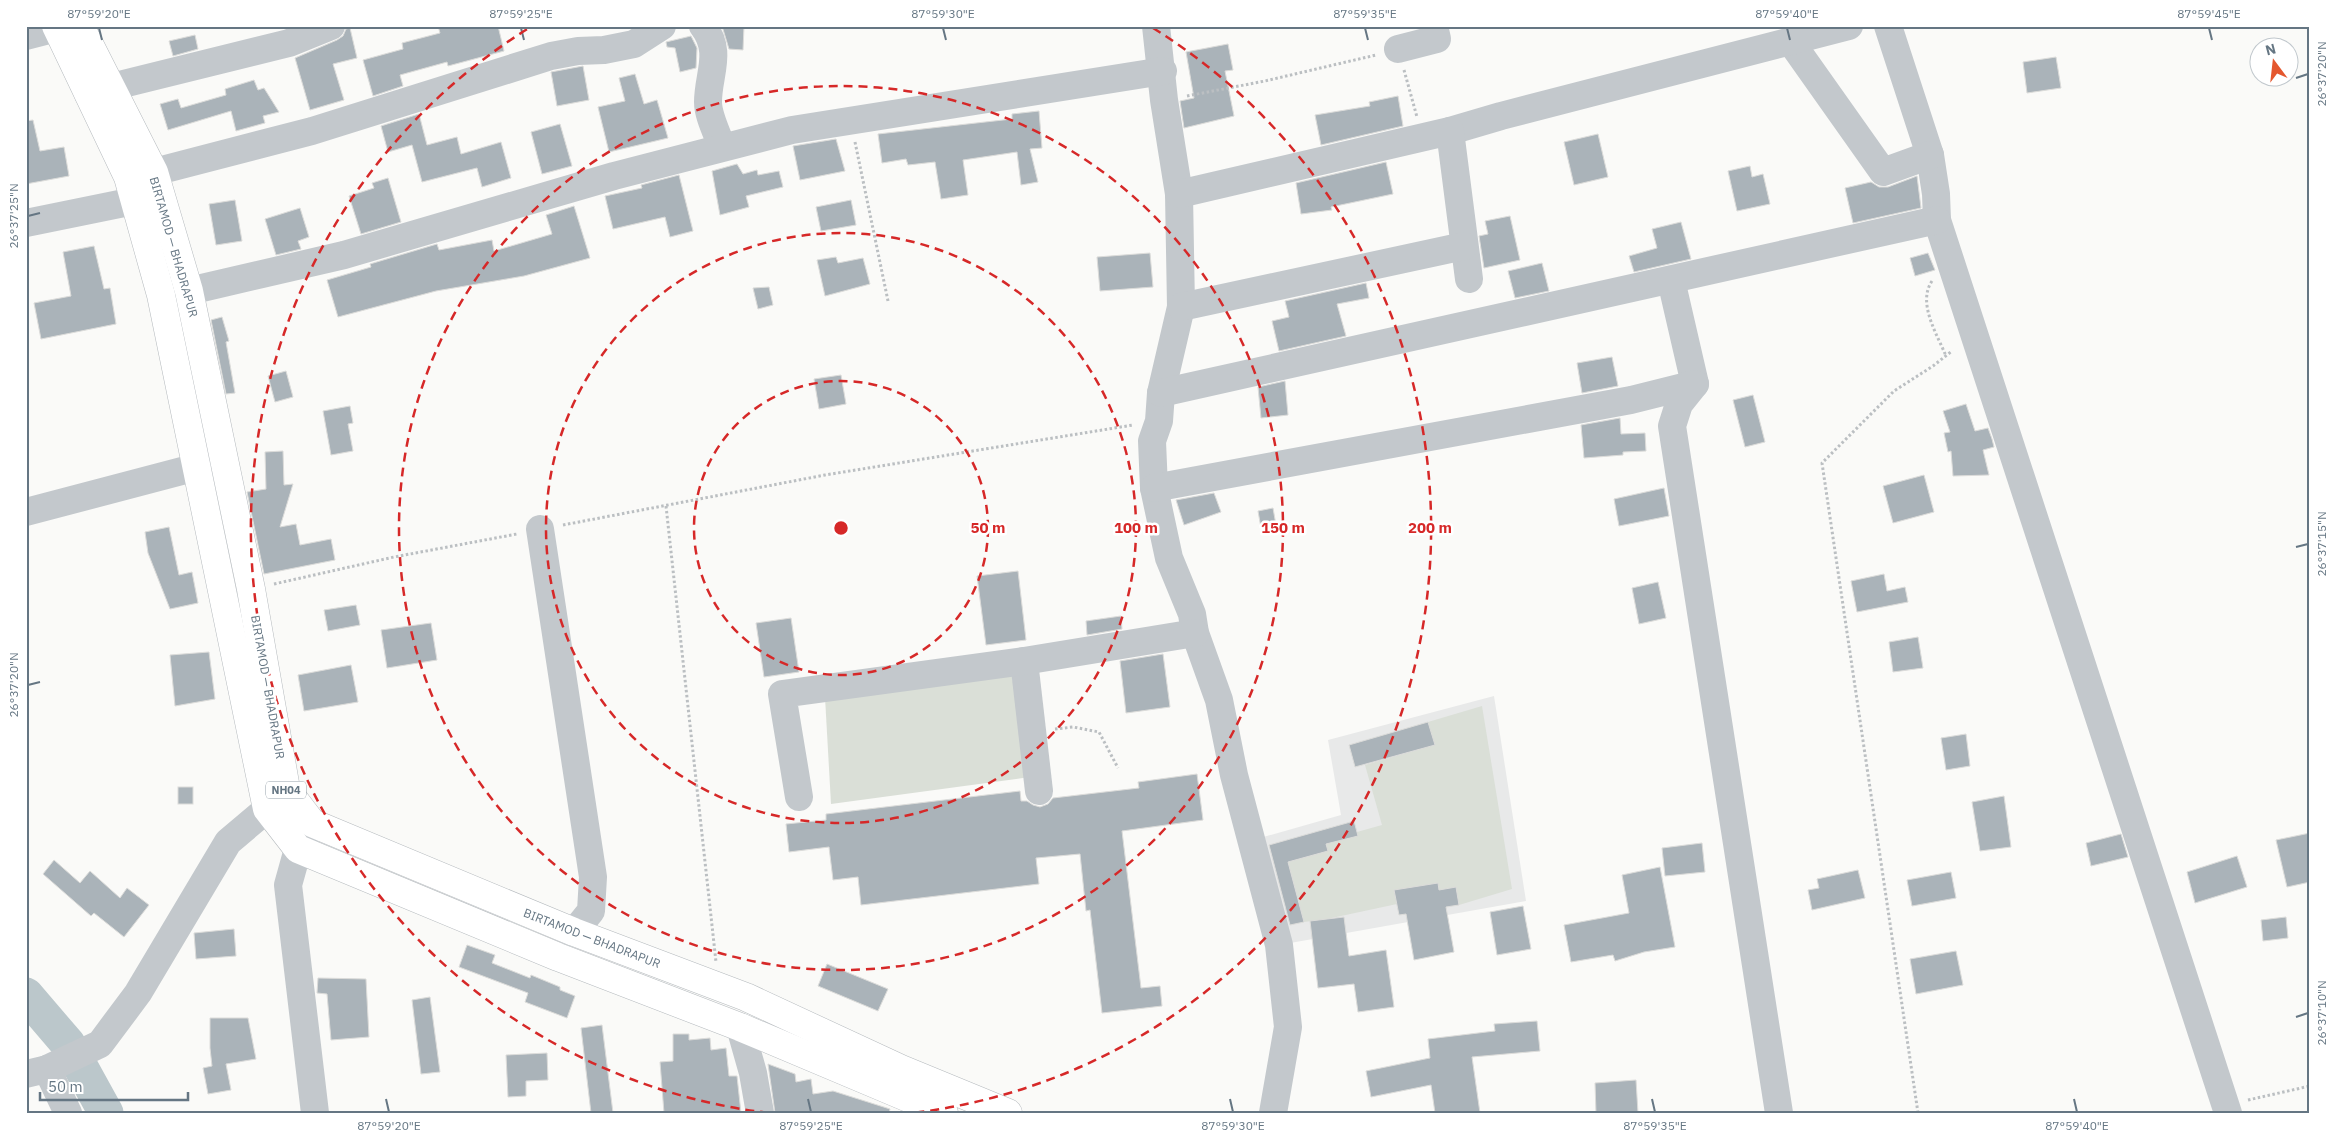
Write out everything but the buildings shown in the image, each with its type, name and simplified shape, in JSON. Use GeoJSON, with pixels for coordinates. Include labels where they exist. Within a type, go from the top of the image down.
{"type":"FeatureCollection","features":[{"type":"Feature","properties":{"kind":"main road","name":"BIRTAMOD — BHADRAPUR"},"geometry":{"type":"LineString","coordinates":[[64,27],[99,91],[154,172],[190,291],[251,589],[286,790],[312,823],[574,932],[746,997],[895,1079],[944,1113]]}},
{"type":"Feature","properties":{"kind":"main road","name":"BIRTAMOD — BHADRAPUR"},"geometry":{"type":"LineString","coordinates":[[99,91],[128,177],[154,274],[197,467],[267,809],[298,849],[558,957],[740,1027],[895,1079],[1008,1113]]}},
{"type":"Feature","properties":{"kind":"main road"},"geometry":{"type":"LineString","coordinates":[[154,274],[182,265]]}},
{"type":"Feature","properties":{"kind":"street"},"geometry":{"type":"LineString","coordinates":[[99,91],[289,43],[331,26]]}},
{"type":"Feature","properties":{"kind":"street"},"geometry":{"type":"LineString","coordinates":[[154,172],[312,132],[552,56],[578,50],[604,50],[634,44],[662,26]]}},
{"type":"Feature","properties":{"kind":"street"},"geometry":{"type":"LineString","coordinates":[[704,26],[710,35],[715,62],[708,103],[722,147]]}},
{"type":"Feature","properties":{"kind":"street"},"geometry":{"type":"LineString","coordinates":[[1156,26],[1163,71],[1164,100],[1179,194],[1181,307],[1161,393],[1159,421],[1152,441],[1154,488],[1169,558],[1192,614],[1195,633],[1219,700],[1234,775],[1278,945],[1288,1027],[1273,1113]]}},
{"type":"Feature","properties":{"kind":"street"},"geometry":{"type":"LineString","coordinates":[[1398,49],[1437,39],[1434,26]]}},
{"type":"Feature","properties":{"kind":"street"},"geometry":{"type":"LineString","coordinates":[[1179,194],[1423,139],[1501,116],[1849,26]]}},
{"type":"Feature","properties":{"kind":"street"},"geometry":{"type":"LineString","coordinates":[[1888,26],[1930,155],[1938,220],[1952,265],[2226,1109]]}},
{"type":"Feature","properties":{"kind":"street"},"geometry":{"type":"LineString","coordinates":[[26,36],[64,27]]}},
{"type":"Feature","properties":{"kind":"street"},"geometry":{"type":"LineString","coordinates":[[1791,42],[1883,172],[1930,155]]}},
{"type":"Feature","properties":{"kind":"street"},"geometry":{"type":"LineString","coordinates":[[190,291],[344,255],[614,176],[792,130],[1163,71]]}},
{"type":"Feature","properties":{"kind":"street"},"geometry":{"type":"LineString","coordinates":[[1450,131],[1469,279]]}},
{"type":"Feature","properties":{"kind":"street"},"geometry":{"type":"LineString","coordinates":[[26,223],[134,201]]}},
{"type":"Feature","properties":{"kind":"street"},"geometry":{"type":"LineString","coordinates":[[1161,393],[1938,220]]}},
{"type":"Feature","properties":{"kind":"street"},"geometry":{"type":"LineString","coordinates":[[1181,307],[1464,246]]}},
{"type":"Feature","properties":{"kind":"street"},"geometry":{"type":"LineString","coordinates":[[1671,280],[1695,384]]}},
{"type":"Feature","properties":{"kind":"street"},"geometry":{"type":"LineString","coordinates":[[1154,488],[1631,400],[1695,384]]}},
{"type":"Feature","properties":{"kind":"street"},"geometry":{"type":"LineString","coordinates":[[1695,384],[1679,404],[1672,426],[1780,1113]]}},
{"type":"Feature","properties":{"kind":"street"},"geometry":{"type":"LineString","coordinates":[[26,512],[197,467]]}},
{"type":"Feature","properties":{"kind":"street"},"geometry":{"type":"LineString","coordinates":[[540,529],[593,877],[592,911],[574,932]]}},
{"type":"Feature","properties":{"kind":"street"},"geometry":{"type":"LineString","coordinates":[[799,797],[782,694],[1024,661],[1195,633]]}},
{"type":"Feature","properties":{"kind":"street"},"geometry":{"type":"LineString","coordinates":[[1024,661],[1039,792]]}},
{"type":"Feature","properties":{"kind":"street"},"geometry":{"type":"LineString","coordinates":[[68,1113],[44,1069],[100,1044],[138,993],[228,842],[286,790]]}},
{"type":"Feature","properties":{"kind":"street"},"geometry":{"type":"LineString","coordinates":[[312,823],[298,849],[288,885],[315,1113]]}},
{"type":"Feature","properties":{"kind":"street"},"geometry":{"type":"LineString","coordinates":[[740,1027],[753,1073],[760,1113]]}},
{"type":"Feature","properties":{"kind":"path"},"geometry":{"type":"LineString","coordinates":[[1164,100],[1265,82],[1398,49],[1423,139]]}},
{"type":"Feature","properties":{"kind":"path"},"geometry":{"type":"LineString","coordinates":[[851,122],[888,301]]}},
{"type":"Feature","properties":{"kind":"path"},"geometry":{"type":"LineString","coordinates":[[1946,356],[1930,316],[1926,294],[1931,282],[1952,265]]}},
{"type":"Feature","properties":{"kind":"path"},"geometry":{"type":"LineString","coordinates":[[1918,1113],[1822,463],[1894,391],[1952,351]]}},
{"type":"Feature","properties":{"kind":"path"},"geometry":{"type":"LineString","coordinates":[[251,589],[394,557],[825,475],[1159,421]]}},
{"type":"Feature","properties":{"kind":"path"},"geometry":{"type":"LineString","coordinates":[[666,506],[716,963]]}},
{"type":"Feature","properties":{"kind":"path"},"geometry":{"type":"LineString","coordinates":[[1032,732],[1073,727],[1099,732],[1118,768]]}},
{"type":"Feature","properties":{"kind":"path"},"geometry":{"type":"LineString","coordinates":[[2226,1109],[2310,1086]]}},
{"type":"Feature","properties":{"kind":"shaded area"},"geometry":{"type":"Polygon","coordinates":[[[1011,671],[1030,777],[831,804],[825,697],[1011,671]]]}},
{"type":"Feature","properties":{"kind":"shaded area"},"geometry":{"type":"Polygon","coordinates":[[[1494,696],[1526,901],[1279,945],[1239,844],[1341,815],[1328,740],[1494,696]]]}},
{"type":"Feature","properties":{"kind":"shaded area"},"geometry":{"type":"Polygon","coordinates":[[[1482,706],[1512,889],[1459,905],[1456,887],[1439,890],[1438,883],[1394,890],[1397,904],[1304,922],[1288,862],[1328,851],[1326,844],[1357,836],[1357,832],[1382,825],[1365,765],[1434,745],[1428,722],[1482,706]]]}},
{"type":"Feature","properties":{"kind":"waterway"},"geometry":{"type":"LineString","coordinates":[[26,995],[68,1044],[106,1113]]}}]}
